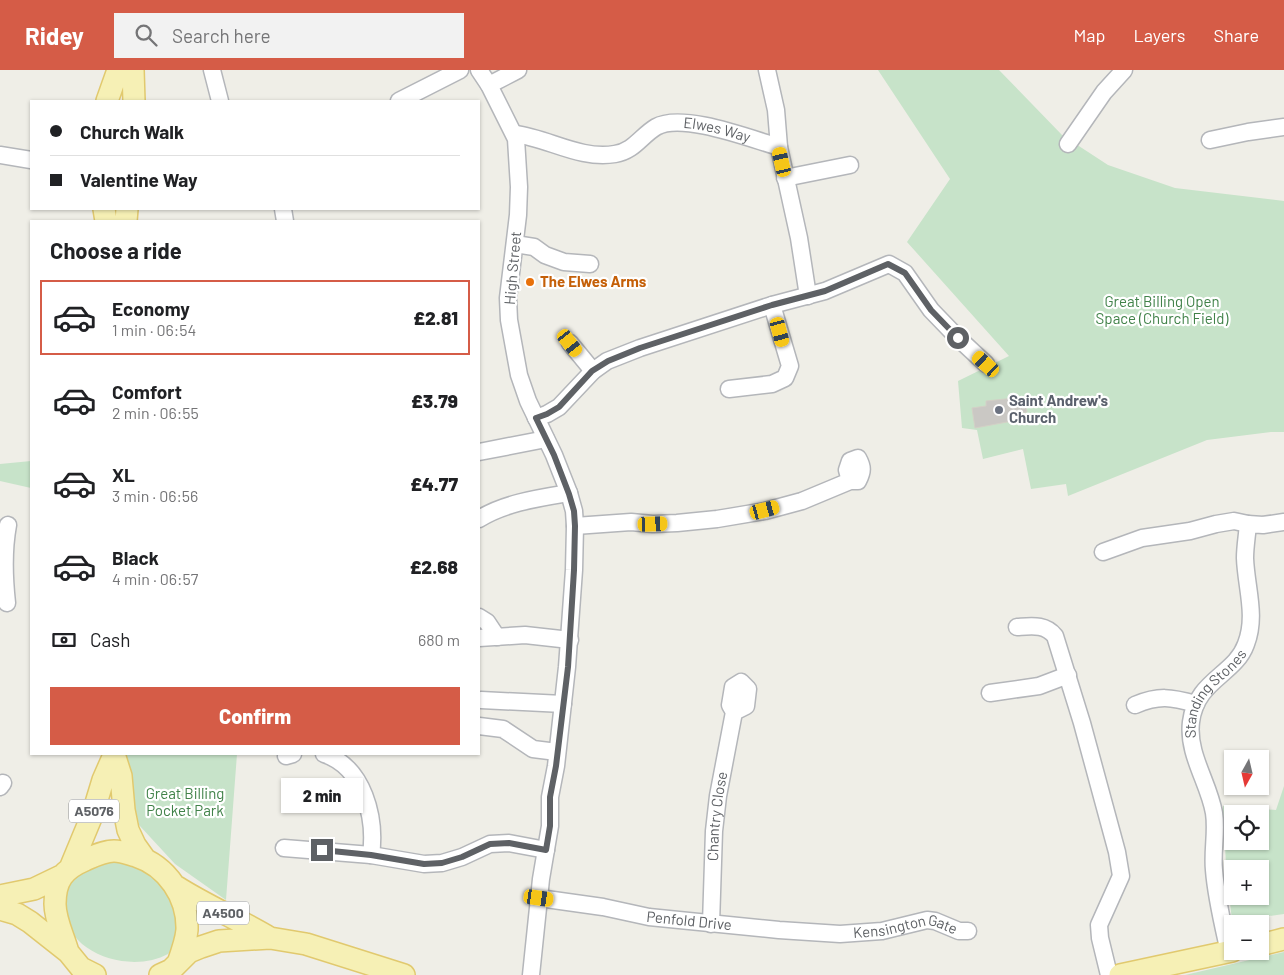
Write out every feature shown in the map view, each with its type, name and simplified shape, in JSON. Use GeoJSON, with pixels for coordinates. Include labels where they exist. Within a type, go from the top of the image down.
{"type":"FeatureCollection","features":[{"type":"Feature","properties":{"kind":"main road"},"geometry":{"type":"LineString","coordinates":[[107,100],[118,70]]}},
{"type":"Feature","properties":{"kind":"main road"},"geometry":{"type":"LineString","coordinates":[[133,70],[134,100]]}},
{"type":"Feature","properties":{"kind":"main road","name":"A5076"},"geometry":{"type":"LineString","coordinates":[[114,755],[121,776],[128,830],[135,845],[146,859]]}},
{"type":"Feature","properties":{"kind":"main road","name":"A5076"},"geometry":{"type":"LineString","coordinates":[[66,871],[94,813],[103,780],[114,755]]}},
{"type":"Feature","properties":{"kind":"main road"},"geometry":{"type":"LineString","coordinates":[[0,896],[34,889],[94,856],[116,851],[146,859],[161,869],[177,888],[187,928],[185,943],[166,972]]}},
{"type":"Feature","properties":{"kind":"main road"},"geometry":{"type":"LineString","coordinates":[[66,871],[57,891],[55,905],[58,922],[82,967]]}},
{"type":"Feature","properties":{"kind":"main road","name":"A4500"},"geometry":{"type":"LineString","coordinates":[[177,888],[207,906],[248,924],[270,938]]}},
{"type":"Feature","properties":{"kind":"main road"},"geometry":{"type":"LineString","coordinates":[[0,909],[17,914],[30,922],[82,967]]}},
{"type":"Feature","properties":{"kind":"main road","name":"A4500"},"geometry":{"type":"LineString","coordinates":[[166,972],[189,952],[219,941],[270,938],[306,944],[404,975]]}},
{"type":"Feature","properties":{"kind":"main road"},"geometry":{"type":"LineString","coordinates":[[1269,943],[1284,939]]}},
{"type":"Feature","properties":{"kind":"main road"},"geometry":{"type":"LineString","coordinates":[[1120,975],[1224,953]]}},
{"type":"Feature","properties":{"kind":"street"},"geometry":{"type":"LineString","coordinates":[[212,70],[220,100]]}},
{"type":"Feature","properties":{"kind":"street"},"geometry":{"type":"LineString","coordinates":[[401,100],[460,70]]}},
{"type":"Feature","properties":{"kind":"street","name":"High Street"},"geometry":{"type":"LineString","coordinates":[[479,70],[515,134],[519,187],[515,244],[508,298],[509,320],[518,375],[569,494],[574,511],[575,526],[570,640],[550,797],[550,826],[541,879],[531,975]]}},
{"type":"Feature","properties":{"kind":"street"},"geometry":{"type":"LineString","coordinates":[[489,85],[518,70]]}},
{"type":"Feature","properties":{"kind":"street"},"geometry":{"type":"LineString","coordinates":[[767,70],[776,110],[779,147],[785,178],[800,238],[808,296]]}},
{"type":"Feature","properties":{"kind":"street"},"geometry":{"type":"LineString","coordinates":[[1068,144],[1104,92],[1124,70]]}},
{"type":"Feature","properties":{"kind":"street","name":"Elwes Way"},"geometry":{"type":"LineString","coordinates":[[515,134],[530,136],[569,150],[589,154],[615,154],[631,149],[656,127],[671,123],[691,124],[728,132],[779,147]]}},
{"type":"Feature","properties":{"kind":"street"},"geometry":{"type":"LineString","coordinates":[[1210,140],[1284,126]]}},
{"type":"Feature","properties":{"kind":"street"},"geometry":{"type":"LineString","coordinates":[[0,155],[29,158]]}},
{"type":"Feature","properties":{"kind":"street"},"geometry":{"type":"LineString","coordinates":[[785,178],[850,165]]}},
{"type":"Feature","properties":{"kind":"street"},"geometry":{"type":"LineString","coordinates":[[515,244],[534,248],[545,255],[564,262],[590,264]]}},
{"type":"Feature","properties":{"kind":"street"},"geometry":{"type":"LineString","coordinates":[[536,418],[559,407],[592,371],[608,361],[640,348],[772,305],[825,291],[888,264],[905,273],[931,310],[986,364]]}},
{"type":"Feature","properties":{"kind":"street"},"geometry":{"type":"LineString","coordinates":[[729,389],[772,384],[785,378],[790,366],[772,305]]}},
{"type":"Feature","properties":{"kind":"street"},"geometry":{"type":"LineString","coordinates":[[570,343],[592,371]]}},
{"type":"Feature","properties":{"kind":"street"},"geometry":{"type":"LineString","coordinates":[[480,452],[546,439]]}},
{"type":"Feature","properties":{"kind":"street"},"geometry":{"type":"LineString","coordinates":[[575,526],[631,522],[653,524],[677,523],[717,519],[802,501],[850,481]]}},
{"type":"Feature","properties":{"kind":"street"},"geometry":{"type":"LineString","coordinates":[[480,518],[512,505],[569,494]]}},
{"type":"Feature","properties":{"kind":"street"},"geometry":{"type":"LineString","coordinates":[[1103,552],[1142,538],[1190,531],[1216,524],[1234,522],[1263,525],[1284,522]]}},
{"type":"Feature","properties":{"kind":"street","name":"Standing Stones"},"geometry":{"type":"LineString","coordinates":[[1224,922],[1214,871],[1214,814],[1192,743],[1191,720],[1196,704],[1208,685],[1240,656],[1249,636],[1251,607],[1245,560],[1248,524]]}},
{"type":"Feature","properties":{"kind":"street"},"geometry":{"type":"LineString","coordinates":[[8,525],[2,576],[8,603]]}},
{"type":"Feature","properties":{"kind":"street"},"geometry":{"type":"LineString","coordinates":[[480,618],[487,622],[497,637]]}},
{"type":"Feature","properties":{"kind":"street"},"geometry":{"type":"LineString","coordinates":[[1017,627],[1041,626],[1049,629],[1055,636],[1068,675],[1117,852],[1121,876],[1100,925],[1100,938],[1109,975]]}},
{"type":"Feature","properties":{"kind":"street"},"geometry":{"type":"LineString","coordinates":[[480,638],[525,635],[570,640]]}},
{"type":"Feature","properties":{"kind":"street"},"geometry":{"type":"LineString","coordinates":[[990,693],[1038,686],[1068,675]]}},
{"type":"Feature","properties":{"kind":"street"},"geometry":{"type":"LineString","coordinates":[[1135,705],[1151,698],[1196,704]]}},
{"type":"Feature","properties":{"kind":"street"},"geometry":{"type":"LineString","coordinates":[[481,700],[563,704]]}},
{"type":"Feature","properties":{"kind":"street","name":"Chantry Close"},"geometry":{"type":"LineString","coordinates":[[711,924],[714,831],[718,796],[734,712]]}},
{"type":"Feature","properties":{"kind":"street"},"geometry":{"type":"LineString","coordinates":[[480,726],[503,729],[533,749],[557,752]]}},
{"type":"Feature","properties":{"kind":"street"},"geometry":{"type":"LineString","coordinates":[[328,755],[332,756],[349,770],[359,783],[372,822],[371,855]]}},
{"type":"Feature","properties":{"kind":"street"},"geometry":{"type":"LineString","coordinates":[[284,848],[371,855],[424,864],[442,863],[462,857],[490,844],[509,843],[546,850]]}},
{"type":"Feature","properties":{"kind":"street","name":"Penfold Drive"},"geometry":{"type":"LineString","coordinates":[[539,898],[649,917],[840,934]]}},
{"type":"Feature","properties":{"kind":"street","name":"Kensington Gate"},"geometry":{"type":"LineString","coordinates":[[840,934],[882,931],[927,920],[935,921],[959,931],[968,931]]}},
{"type":"Feature","properties":{"kind":"green space","name":"Great Billing Open Space (Church Field)"},"geometry":{"type":"Polygon","coordinates":[[[878,70],[999,70],[1062,135],[1108,165],[1175,188],[1284,201],[1284,432],[1207,440],[1068,496],[1066,484],[1031,489],[1023,449],[983,459],[977,430],[962,428],[958,381],[1009,356],[907,242],[950,179],[878,70]]]}},
{"type":"Feature","properties":{"kind":"green space"},"geometry":{"type":"Polygon","coordinates":[[[30,461],[30,488],[0,481],[0,464],[30,461]]]}},
{"type":"Feature","properties":{"kind":"green space","name":"Great Billing Pocket Park"},"geometry":{"type":"Polygon","coordinates":[[[125,755],[237,755],[226,900],[175,864],[139,825],[125,764],[125,755]]]}},
{"type":"Feature","properties":{"kind":"green space"},"geometry":{"type":"Polygon","coordinates":[[[1284,786],[1284,914],[1269,916],[1231,915],[1230,905],[1269,905],[1269,860],[1226,860],[1225,850],[1269,850],[1269,809],[1276,810],[1284,786]]]}},
{"type":"Feature","properties":{"kind":"green space"},"geometry":{"type":"Polygon","coordinates":[[[116,858],[139,866],[151,873],[173,900],[177,914],[178,930],[168,954],[152,960],[135,962],[117,960],[100,955],[84,946],[73,934],[66,918],[65,900],[71,881],[78,874],[116,858]]]}},
{"type":"Feature","properties":{"kind":"green space"},"geometry":{"type":"Polygon","coordinates":[[[1284,952],[1284,975],[1185,975],[1250,960],[1269,960],[1269,955],[1284,952]]]}},
{"type":"Feature","properties":{"kind":"building","name":"Saint Andrew's Church"},"geometry":{"type":"Polygon","coordinates":[[[1015,398],[1016,404],[1025,402],[1027,412],[1017,413],[1018,420],[975,428],[972,408],[986,406],[986,401],[1015,398]]]}},
{"type":"Feature","properties":{"kind":"place","name":"The Elwes Arms"},"geometry":{"type":"Point","coordinates":[530,282]}},
{"type":"Feature","properties":{"kind":"place","name":"Saint Andrew's Church"},"geometry":{"type":"Point","coordinates":[999,410]}},
{"type":"Feature","properties":{"kind":"route"},"geometry":{"type":"LineString","coordinates":[[322,850],[371,855],[424,864],[442,863],[462,857],[490,844],[509,843],[546,850],[550,826],[550,797],[556,766],[568,667],[575,526],[574,511],[569,494],[554,455],[536,418],[559,407],[592,371],[608,361],[640,348],[772,305],[825,291],[888,264],[905,273],[931,310],[958,338]]}}]}
